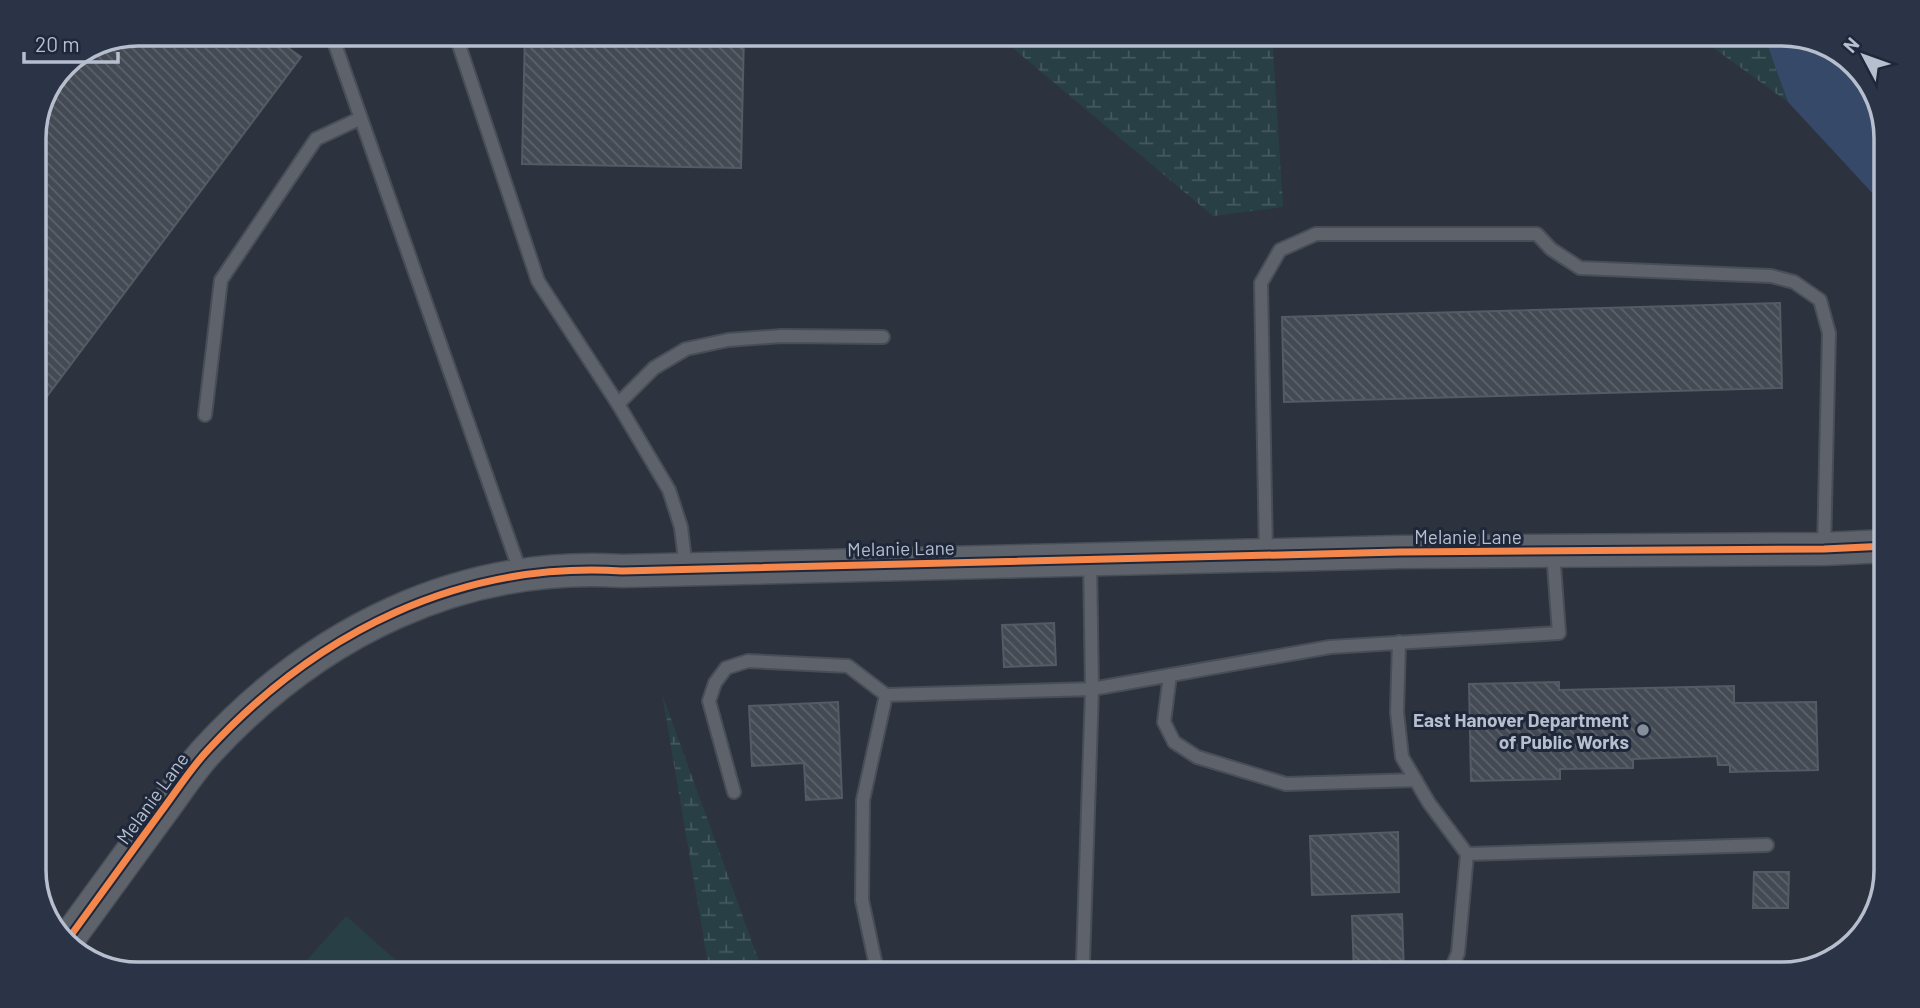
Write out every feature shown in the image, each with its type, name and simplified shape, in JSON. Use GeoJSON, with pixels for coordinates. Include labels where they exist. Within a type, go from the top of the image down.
{"type":"FeatureCollection","features":[{"type":"Feature","properties":{"kind":"street","name":"Melanie Lane"},"geometry":{"type":"LineString","coordinates":[[72,935],[206,752],[251,706],[306,663],[357,631],[415,604],[477,582],[522,574],[583,569],[622,571],[1266,556],[1874,547]]}},
{"type":"Feature","properties":{"kind":"lane"},"geometry":{"type":"LineString","coordinates":[[336,46],[522,574]]}},
{"type":"Feature","properties":{"kind":"lane"},"geometry":{"type":"LineString","coordinates":[[459,46],[538,281],[618,404],[669,490],[681,527],[685,569]]}},
{"type":"Feature","properties":{"kind":"lane"},"geometry":{"type":"LineString","coordinates":[[205,415],[221,280],[316,139],[361,118]]}},
{"type":"Feature","properties":{"kind":"lane"},"geometry":{"type":"LineString","coordinates":[[1266,556],[1261,283],[1280,250],[1316,234],[1537,234],[1551,249],[1580,268],[1771,276],[1794,282],[1821,300],[1829,333],[1824,549]]}},
{"type":"Feature","properties":{"kind":"lane"},"geometry":{"type":"LineString","coordinates":[[618,404],[654,368],[686,349],[728,340],[782,336],[883,337]]}},
{"type":"Feature","properties":{"kind":"lane"},"geometry":{"type":"LineString","coordinates":[[734,792],[709,701],[715,683],[726,668],[748,661],[848,666],[886,695],[1092,690],[1330,647],[1559,633],[1553,551]]}},
{"type":"Feature","properties":{"kind":"lane"},"geometry":{"type":"LineString","coordinates":[[1083,962],[1092,690],[1090,560]]}},
{"type":"Feature","properties":{"kind":"lane"},"geometry":{"type":"LineString","coordinates":[[1399,642],[1397,712],[1402,757],[1429,803],[1466,854],[1458,953],[1454,962]]}},
{"type":"Feature","properties":{"kind":"lane"},"geometry":{"type":"LineString","coordinates":[[1170,675],[1164,722],[1174,742],[1197,757],[1286,784],[1416,780]]}},
{"type":"Feature","properties":{"kind":"lane"},"geometry":{"type":"LineString","coordinates":[[875,962],[862,900],[863,800],[886,695]]}},
{"type":"Feature","properties":{"kind":"lane"},"geometry":{"type":"LineString","coordinates":[[1466,854],[1767,845]]}},
{"type":"Feature","properties":{"kind":"green space"},"geometry":{"type":"Polygon","coordinates":[[[1010,46],[1273,46],[1283,207],[1213,216],[1010,46]]]}},
{"type":"Feature","properties":{"kind":"green space"},"geometry":{"type":"Polygon","coordinates":[[[1711,46],[1768,46],[1788,102],[1711,46]]]}},
{"type":"Feature","properties":{"kind":"green space"},"geometry":{"type":"Polygon","coordinates":[[[662,694],[759,962],[708,962],[662,694]]]}},
{"type":"Feature","properties":{"kind":"green space"},"geometry":{"type":"Polygon","coordinates":[[[346,916],[398,962],[305,962],[346,916]]]}},
{"type":"Feature","properties":{"kind":"water"},"geometry":{"type":"Polygon","coordinates":[[[1768,46],[1801,47],[1823,55],[1829,58],[1829,91],[1862,91],[1873,119],[1874,195],[1788,102],[1768,46]]]}},
{"type":"Feature","properties":{"kind":"building"},"geometry":{"type":"Polygon","coordinates":[[[285,46],[301,57],[46,398],[46,131],[49,113],[64,81],[91,58],[119,47],[285,46]]]}},
{"type":"Feature","properties":{"kind":"building"},"geometry":{"type":"Polygon","coordinates":[[[525,46],[744,46],[741,168],[522,164],[525,46]]]}},
{"type":"Feature","properties":{"kind":"building"},"geometry":{"type":"Polygon","coordinates":[[[1780,303],[1782,388],[1284,402],[1282,317],[1780,303]]]}},
{"type":"Feature","properties":{"kind":"building"},"geometry":{"type":"Polygon","coordinates":[[[1054,623],[1056,665],[1004,667],[1002,625],[1054,623]]]}},
{"type":"Feature","properties":{"kind":"building","name":"East Hanover Department of Public Works"},"geometry":{"type":"Polygon","coordinates":[[[1559,682],[1559,690],[1734,686],[1734,703],[1816,702],[1818,770],[1730,772],[1730,765],[1718,765],[1717,756],[1633,759],[1633,768],[1560,769],[1560,779],[1471,781],[1469,684],[1559,682]]]}},
{"type":"Feature","properties":{"kind":"building"},"geometry":{"type":"Polygon","coordinates":[[[838,702],[842,798],[806,800],[804,763],[752,766],[749,706],[838,702]]]}},
{"type":"Feature","properties":{"kind":"building"},"geometry":{"type":"Polygon","coordinates":[[[1398,832],[1399,892],[1312,895],[1310,836],[1398,832]]]}},
{"type":"Feature","properties":{"kind":"building"},"geometry":{"type":"Polygon","coordinates":[[[1754,872],[1789,872],[1788,908],[1753,908],[1754,872]]]}},
{"type":"Feature","properties":{"kind":"building"},"geometry":{"type":"Polygon","coordinates":[[[1402,914],[1404,962],[1354,962],[1352,916],[1402,914]]]}},
{"type":"Feature","properties":{"kind":"cycle path"},"geometry":{"type":"LineString","coordinates":[[71,934],[195,765],[250,708],[296,671],[344,639],[395,612],[449,592],[504,578],[562,571],[1399,552],[1874,547]]}},
{"type":"Feature","properties":{"kind":"place","name":"East Hanover Department of Public Works"},"geometry":{"type":"Point","coordinates":[1643,730]}}]}
